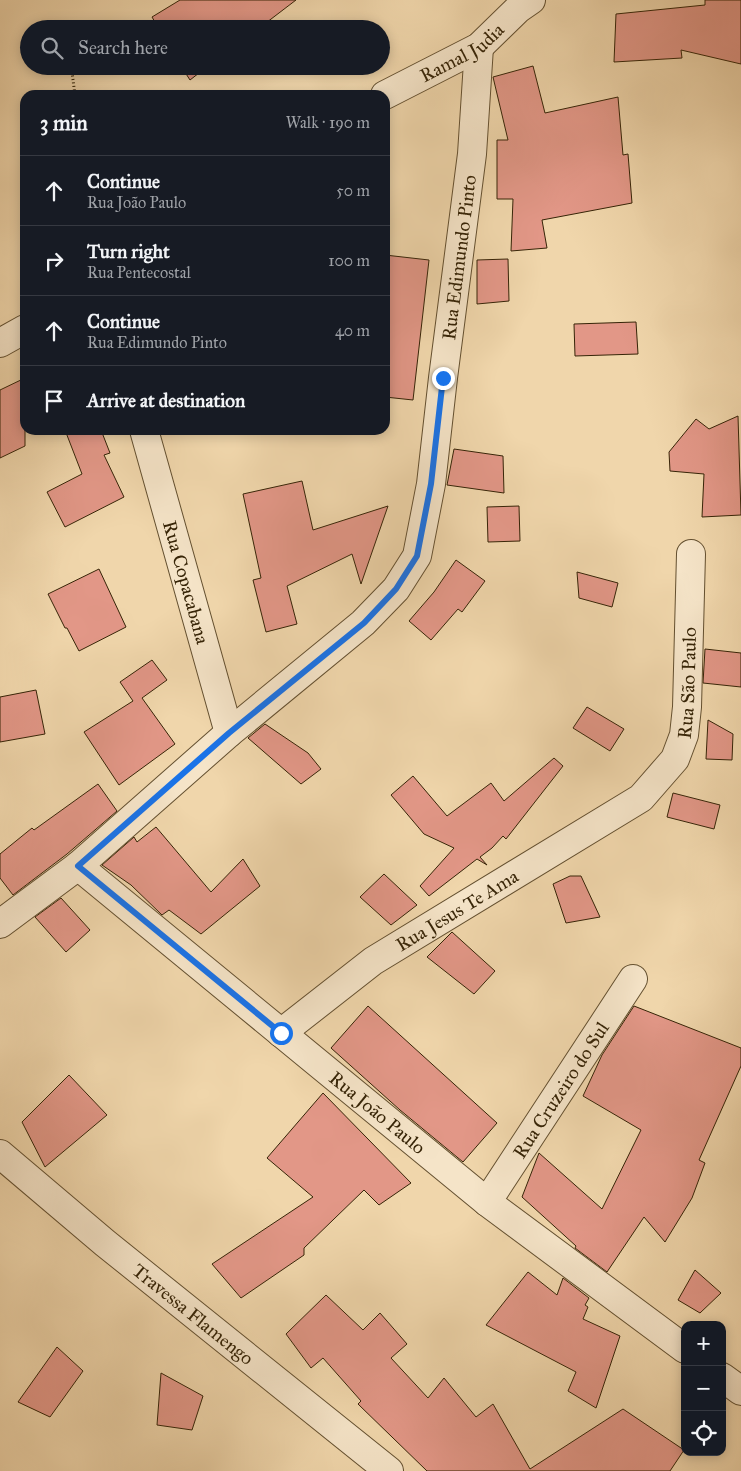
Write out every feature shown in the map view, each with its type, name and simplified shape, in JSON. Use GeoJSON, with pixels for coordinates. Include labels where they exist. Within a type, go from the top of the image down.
{"type":"FeatureCollection","features":[{"type":"Feature","properties":{"kind":"street","name":"Ramal Judia"},"geometry":{"type":"LineString","coordinates":[[390,92],[479,47],[518,9],[531,0]]}},
{"type":"Feature","properties":{"kind":"street","name":"Rua Edimundo Pinto"},"geometry":{"type":"LineString","coordinates":[[229,733],[364,623],[396,589],[417,556],[431,484],[472,154],[479,47]]}},
{"type":"Feature","properties":{"kind":"street"},"geometry":{"type":"LineString","coordinates":[[0,343],[20,332]]}},
{"type":"Feature","properties":{"kind":"street","name":"Rua Copacabana"},"geometry":{"type":"LineString","coordinates":[[145,435],[229,733]]}},
{"type":"Feature","properties":{"kind":"street","name":"Rua São Paulo"},"geometry":{"type":"LineString","coordinates":[[641,798],[675,759],[684,735],[687,707],[691,554]]}},
{"type":"Feature","properties":{"kind":"street"},"geometry":{"type":"LineString","coordinates":[[0,924],[78,866],[229,733]]}},
{"type":"Feature","properties":{"kind":"street","name":"Rua Jesus Te Ama"},"geometry":{"type":"LineString","coordinates":[[281,1033],[373,961],[641,798]]}},
{"type":"Feature","properties":{"kind":"street","name":"Rua João Paulo"},"geometry":{"type":"LineString","coordinates":[[78,866],[487,1202],[681,1346]]}},
{"type":"Feature","properties":{"kind":"street","name":"Rua Cruzeiro do Sul"},"geometry":{"type":"LineString","coordinates":[[487,1202],[634,979]]}},
{"type":"Feature","properties":{"kind":"street","name":"Travessa Flamengo"},"geometry":{"type":"LineString","coordinates":[[0,1154],[113,1249],[389,1471]]}},
{"type":"Feature","properties":{"kind":"street"},"geometry":{"type":"LineString","coordinates":[[726,1380],[741,1390]]}},
{"type":"Feature","properties":{"kind":"path"},"geometry":{"type":"LineString","coordinates":[[72,75],[74,90]]}},
{"type":"Feature","properties":{"kind":"building"},"geometry":{"type":"Polygon","coordinates":[[[180,0],[296,0],[270,20],[154,20],[152,17],[180,0]]]}},
{"type":"Feature","properties":{"kind":"building"},"geometry":{"type":"Polygon","coordinates":[[[705,0],[741,0],[741,64],[681,50],[682,58],[614,62],[616,14],[705,5],[705,0]]]}},
{"type":"Feature","properties":{"kind":"building"},"geometry":{"type":"Polygon","coordinates":[[[533,66],[545,113],[618,97],[623,155],[628,154],[632,203],[542,220],[547,248],[511,251],[513,199],[497,199],[497,140],[508,140],[493,77],[533,66]]]}},
{"type":"Feature","properties":{"kind":"building"},"geometry":{"type":"Polygon","coordinates":[[[187,75],[196,75],[190,80],[187,75]]]}},
{"type":"Feature","properties":{"kind":"building"},"geometry":{"type":"Polygon","coordinates":[[[390,256],[429,260],[413,400],[390,398],[390,256]]]}},
{"type":"Feature","properties":{"kind":"building"},"geometry":{"type":"Polygon","coordinates":[[[508,259],[509,301],[477,304],[477,260],[508,259]]]}},
{"type":"Feature","properties":{"kind":"building"},"geometry":{"type":"Polygon","coordinates":[[[636,322],[638,354],[575,356],[574,324],[636,322]]]}},
{"type":"Feature","properties":{"kind":"building"},"geometry":{"type":"Polygon","coordinates":[[[20,380],[20,435],[25,435],[25,446],[0,458],[0,390],[20,380]]]}},
{"type":"Feature","properties":{"kind":"building"},"geometry":{"type":"Polygon","coordinates":[[[738,416],[741,515],[702,517],[704,474],[670,471],[669,452],[696,419],[709,429],[738,416]]]}},
{"type":"Feature","properties":{"kind":"building"},"geometry":{"type":"Polygon","coordinates":[[[67,435],[103,435],[110,453],[104,455],[124,497],[65,527],[47,492],[82,474],[67,435]]]}},
{"type":"Feature","properties":{"kind":"building"},"geometry":{"type":"Polygon","coordinates":[[[454,449],[503,456],[504,493],[447,485],[454,449]]]}},
{"type":"Feature","properties":{"kind":"building"},"geometry":{"type":"Polygon","coordinates":[[[302,481],[313,530],[388,506],[361,584],[352,554],[287,586],[297,624],[266,632],[253,580],[261,578],[243,494],[302,481]]]}},
{"type":"Feature","properties":{"kind":"building"},"geometry":{"type":"Polygon","coordinates":[[[519,506],[520,541],[488,542],[487,507],[519,506]]]}},
{"type":"Feature","properties":{"kind":"building"},"geometry":{"type":"Polygon","coordinates":[[[456,560],[485,581],[462,612],[458,609],[431,640],[409,621],[434,592],[456,560]]]}},
{"type":"Feature","properties":{"kind":"building"},"geometry":{"type":"Polygon","coordinates":[[[99,569],[126,627],[79,651],[48,594],[99,569]]]}},
{"type":"Feature","properties":{"kind":"building"},"geometry":{"type":"Polygon","coordinates":[[[577,572],[618,583],[612,607],[579,598],[577,572]]]}},
{"type":"Feature","properties":{"kind":"building"},"geometry":{"type":"Polygon","coordinates":[[[705,649],[741,653],[741,687],[703,683],[705,649]]]}},
{"type":"Feature","properties":{"kind":"building"},"geometry":{"type":"Polygon","coordinates":[[[152,660],[167,680],[142,698],[175,744],[119,785],[84,732],[133,701],[120,682],[152,660]]]}},
{"type":"Feature","properties":{"kind":"building"},"geometry":{"type":"Polygon","coordinates":[[[36,690],[45,734],[0,742],[0,697],[36,690]]]}},
{"type":"Feature","properties":{"kind":"building"},"geometry":{"type":"Polygon","coordinates":[[[587,707],[624,729],[610,751],[573,728],[587,707]]]}},
{"type":"Feature","properties":{"kind":"building"},"geometry":{"type":"Polygon","coordinates":[[[708,720],[733,734],[732,760],[706,759],[708,720]]]}},
{"type":"Feature","properties":{"kind":"building"},"geometry":{"type":"Polygon","coordinates":[[[265,724],[308,753],[321,769],[301,784],[248,738],[265,724]]]}},
{"type":"Feature","properties":{"kind":"building"},"geometry":{"type":"Polygon","coordinates":[[[554,758],[563,766],[506,839],[503,836],[480,857],[487,865],[477,859],[429,896],[420,886],[454,848],[424,834],[391,795],[413,776],[447,816],[491,783],[504,801],[554,758]]]}},
{"type":"Feature","properties":{"kind":"building"},"geometry":{"type":"Polygon","coordinates":[[[98,784],[117,811],[67,854],[13,895],[0,878],[0,854],[32,828],[34,830],[98,784]]]}},
{"type":"Feature","properties":{"kind":"building"},"geometry":{"type":"Polygon","coordinates":[[[673,793],[720,805],[714,829],[667,817],[673,793]]]}},
{"type":"Feature","properties":{"kind":"building"},"geometry":{"type":"Polygon","coordinates":[[[156,827],[211,892],[243,859],[260,886],[201,934],[169,910],[162,915],[131,885],[102,865],[134,837],[137,842],[156,827]]]}},
{"type":"Feature","properties":{"kind":"building"},"geometry":{"type":"Polygon","coordinates":[[[384,874],[417,905],[391,925],[360,897],[384,874]]]}},
{"type":"Feature","properties":{"kind":"building"},"geometry":{"type":"Polygon","coordinates":[[[570,876],[581,876],[600,917],[566,923],[553,884],[570,876]]]}},
{"type":"Feature","properties":{"kind":"building"},"geometry":{"type":"Polygon","coordinates":[[[61,898],[90,930],[66,952],[35,917],[61,898]]]}},
{"type":"Feature","properties":{"kind":"building"},"geometry":{"type":"Polygon","coordinates":[[[452,932],[495,971],[474,994],[427,957],[452,932]]]}},
{"type":"Feature","properties":{"kind":"building"},"geometry":{"type":"Polygon","coordinates":[[[368,1006],[497,1123],[463,1162],[400,1110],[331,1048],[368,1006]]]}},
{"type":"Feature","properties":{"kind":"building"},"geometry":{"type":"Polygon","coordinates":[[[634,1006],[741,1048],[741,1066],[699,1160],[705,1163],[692,1198],[665,1242],[644,1217],[607,1272],[575,1248],[576,1246],[522,1197],[539,1153],[602,1209],[641,1130],[583,1096],[602,1055],[634,1006]]]}},
{"type":"Feature","properties":{"kind":"building"},"geometry":{"type":"Polygon","coordinates":[[[69,1075],[107,1115],[45,1167],[22,1122],[69,1075]]]}},
{"type":"Feature","properties":{"kind":"building"},"geometry":{"type":"Polygon","coordinates":[[[323,1093],[411,1183],[379,1205],[364,1190],[304,1248],[304,1255],[241,1298],[212,1264],[313,1197],[267,1158],[323,1093]]]}},
{"type":"Feature","properties":{"kind":"building"},"geometry":{"type":"Polygon","coordinates":[[[695,1270],[721,1293],[700,1313],[678,1300],[695,1270]]]}},
{"type":"Feature","properties":{"kind":"building"},"geometry":{"type":"Polygon","coordinates":[[[528,1272],[557,1295],[563,1278],[589,1298],[585,1305],[588,1307],[583,1319],[620,1336],[596,1408],[568,1391],[576,1372],[486,1325],[528,1272]]]}},
{"type":"Feature","properties":{"kind":"building"},"geometry":{"type":"Polygon","coordinates":[[[326,1295],[363,1330],[380,1313],[407,1344],[391,1358],[428,1398],[444,1378],[476,1417],[493,1404],[530,1469],[623,1409],[681,1448],[681,1454],[670,1471],[427,1471],[358,1404],[361,1401],[323,1358],[311,1368],[286,1334],[326,1295]]]}},
{"type":"Feature","properties":{"kind":"building"},"geometry":{"type":"Polygon","coordinates":[[[57,1347],[83,1371],[50,1417],[18,1402],[57,1347]]]}},
{"type":"Feature","properties":{"kind":"building"},"geometry":{"type":"Polygon","coordinates":[[[161,1373],[203,1396],[192,1430],[157,1425],[161,1373]]]}},
{"type":"Feature","properties":{"kind":"route"},"geometry":{"type":"LineString","coordinates":[[281,1033],[78,866],[229,733],[364,623],[396,589],[417,556],[431,484],[443,378]]}}]}
